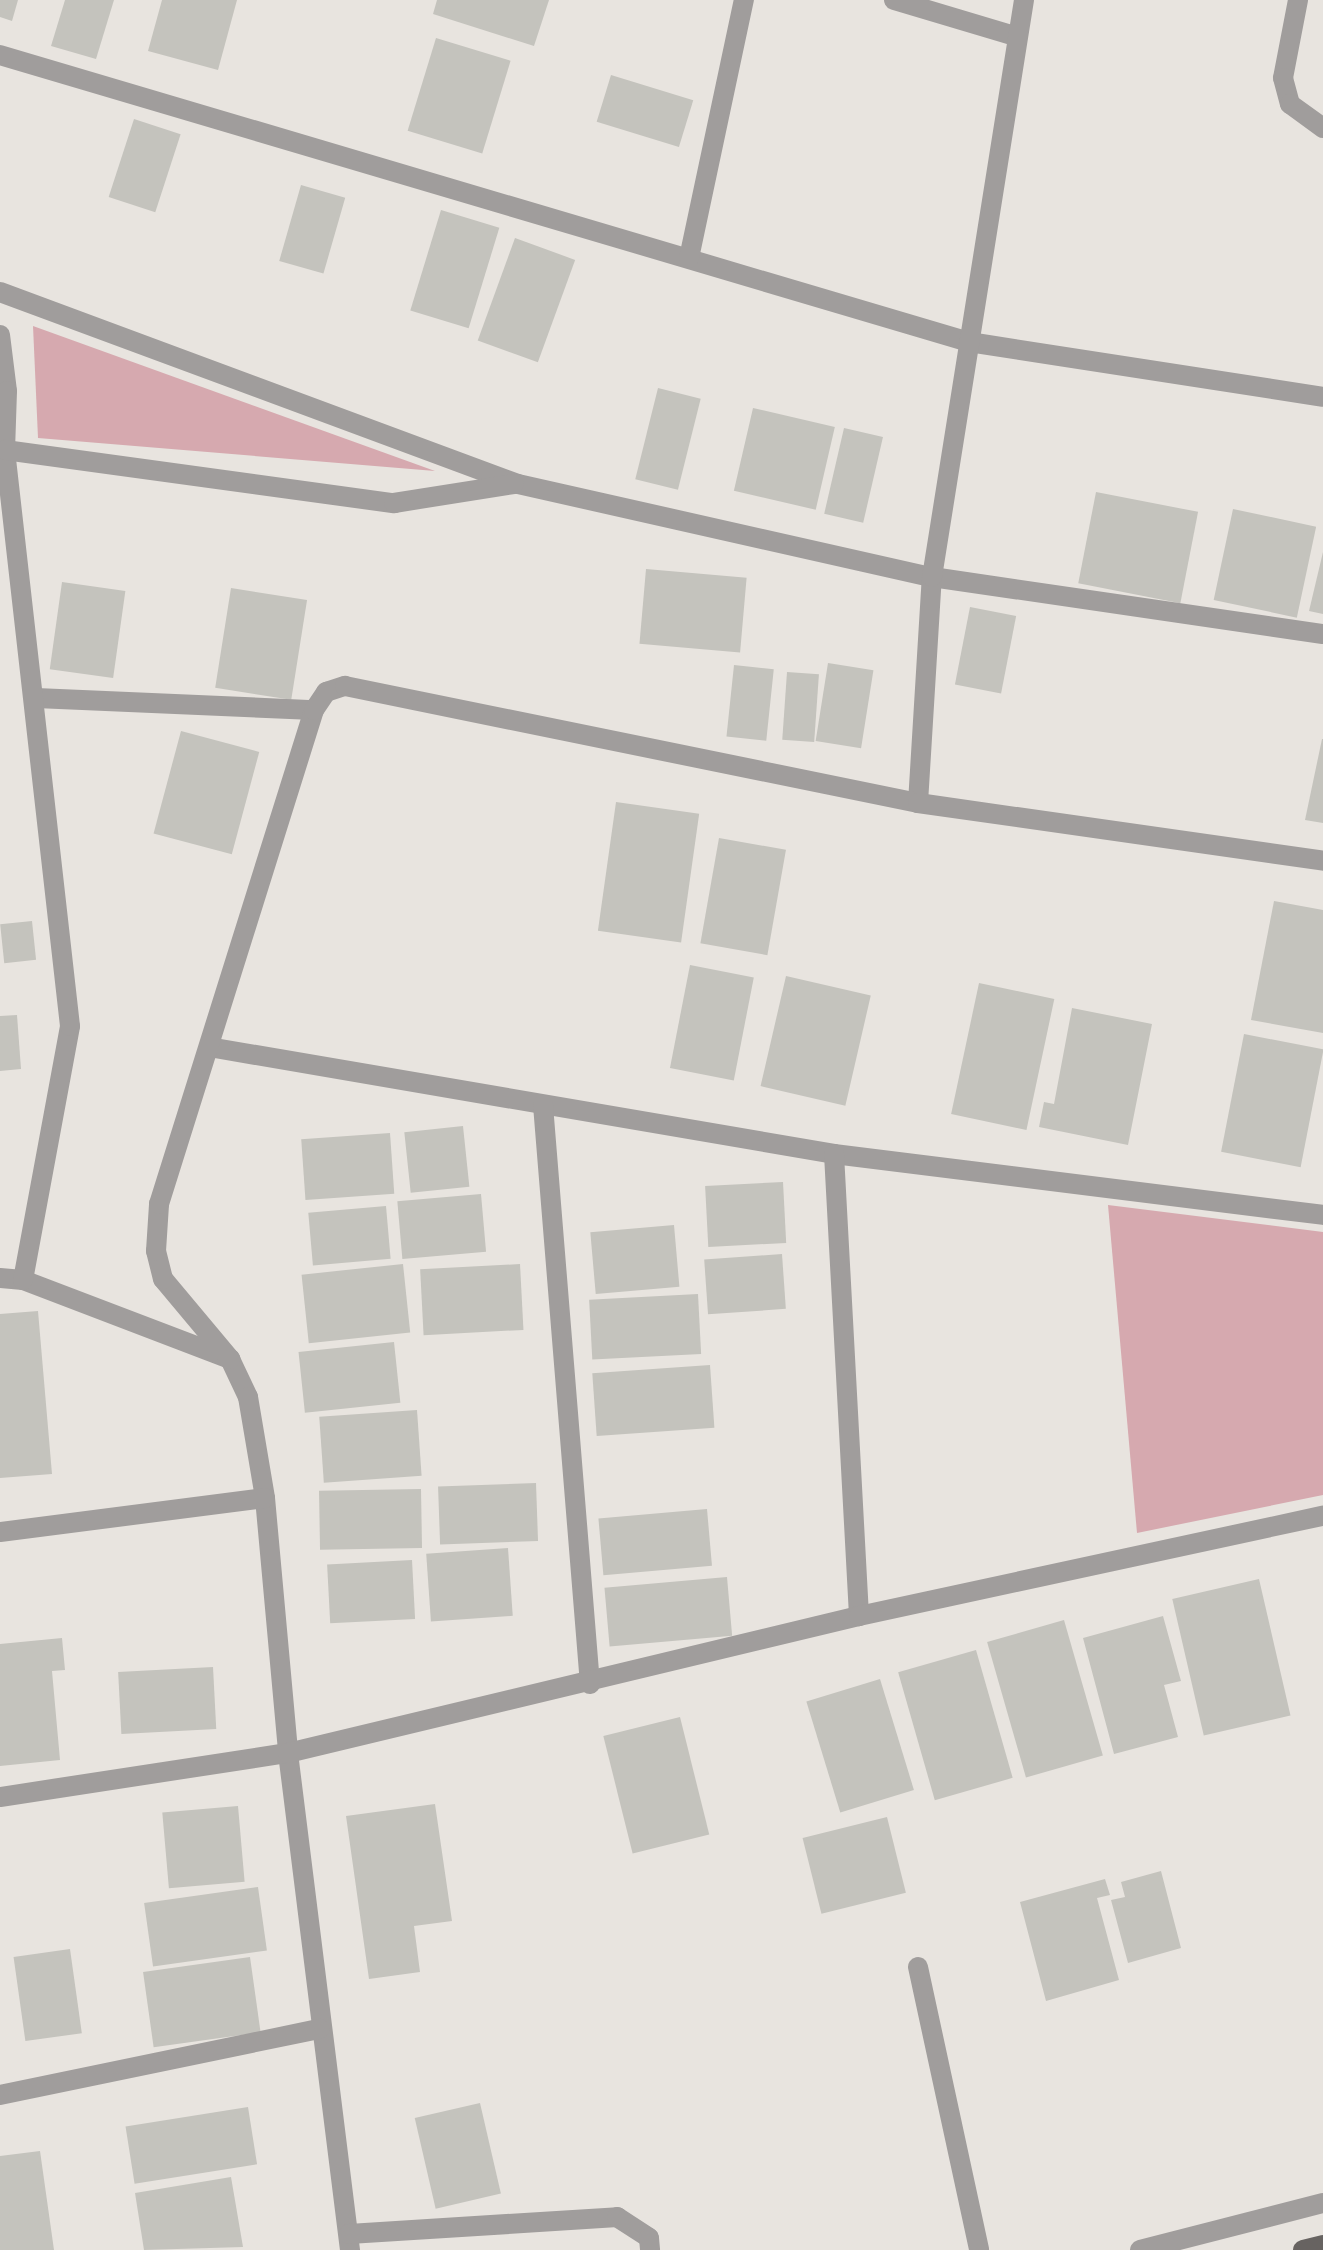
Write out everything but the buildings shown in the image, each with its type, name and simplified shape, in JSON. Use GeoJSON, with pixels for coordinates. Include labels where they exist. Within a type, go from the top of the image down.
{"type":"FeatureCollection","features":[{"type":"Feature","properties":{"kind":"main road"},"geometry":{"type":"LineString","coordinates":[[1303,2250],[1323,2245]]}},
{"type":"Feature","properties":{"kind":"street"},"geometry":{"type":"LineString","coordinates":[[689,258],[744,0]]}},
{"type":"Feature","properties":{"kind":"street"},"geometry":{"type":"LineString","coordinates":[[894,0],[1015,36]]}},
{"type":"Feature","properties":{"kind":"street"},"geometry":{"type":"LineString","coordinates":[[918,803],[932,577],[1015,36],[1024,0]]}},
{"type":"Feature","properties":{"kind":"street"},"geometry":{"type":"LineString","coordinates":[[1298,0],[1283,78],[1290,104],[1323,128]]}},
{"type":"Feature","properties":{"kind":"street"},"geometry":{"type":"LineString","coordinates":[[0,55],[969,342],[1323,397]]}},
{"type":"Feature","properties":{"kind":"street"},"geometry":{"type":"LineString","coordinates":[[0,292],[518,484],[932,577],[1323,634]]}},
{"type":"Feature","properties":{"kind":"street"},"geometry":{"type":"LineString","coordinates":[[0,335],[5,450],[36,698],[70,1026],[23,1280]]}},
{"type":"Feature","properties":{"kind":"street"},"geometry":{"type":"LineString","coordinates":[[5,450],[394,503],[518,484]]}},
{"type":"Feature","properties":{"kind":"street"},"geometry":{"type":"LineString","coordinates":[[650,2250],[649,2238],[617,2217],[350,2242],[319,2029],[288,1753],[265,1498],[248,1397],[230,1359],[163,1279],[156,1251],[159,1204],[314,710],[326,692],[345,686],[918,803],[1323,861]]}},
{"type":"Feature","properties":{"kind":"street"},"geometry":{"type":"LineString","coordinates":[[36,698],[314,710]]}},
{"type":"Feature","properties":{"kind":"street"},"geometry":{"type":"LineString","coordinates":[[209,1047],[834,1154],[1323,1215]]}},
{"type":"Feature","properties":{"kind":"street"},"geometry":{"type":"LineString","coordinates":[[543,1105],[590,1684]]}},
{"type":"Feature","properties":{"kind":"street"},"geometry":{"type":"LineString","coordinates":[[834,1154],[859,1616]]}},
{"type":"Feature","properties":{"kind":"street"},"geometry":{"type":"LineString","coordinates":[[0,1278],[23,1280],[230,1359]]}},
{"type":"Feature","properties":{"kind":"street"},"geometry":{"type":"LineString","coordinates":[[0,1532],[265,1498]]}},
{"type":"Feature","properties":{"kind":"street"},"geometry":{"type":"LineString","coordinates":[[0,1797],[288,1753],[590,1684],[859,1616],[1323,1516]]}},
{"type":"Feature","properties":{"kind":"street"},"geometry":{"type":"LineString","coordinates":[[918,1967],[979,2250]]}},
{"type":"Feature","properties":{"kind":"street"},"geometry":{"type":"LineString","coordinates":[[0,2095],[319,2029]]}},
{"type":"Feature","properties":{"kind":"street"},"geometry":{"type":"LineString","coordinates":[[1140,2250],[1323,2203]]}},
{"type":"Feature","properties":{"kind":"shaded area"},"geometry":{"type":"Polygon","coordinates":[[[33,326],[435,471],[38,438],[33,326]]]}},
{"type":"Feature","properties":{"kind":"shaded area"},"geometry":{"type":"Polygon","coordinates":[[[1108,1205],[1323,1232],[1323,1495],[1137,1533],[1108,1205]]]}}]}
